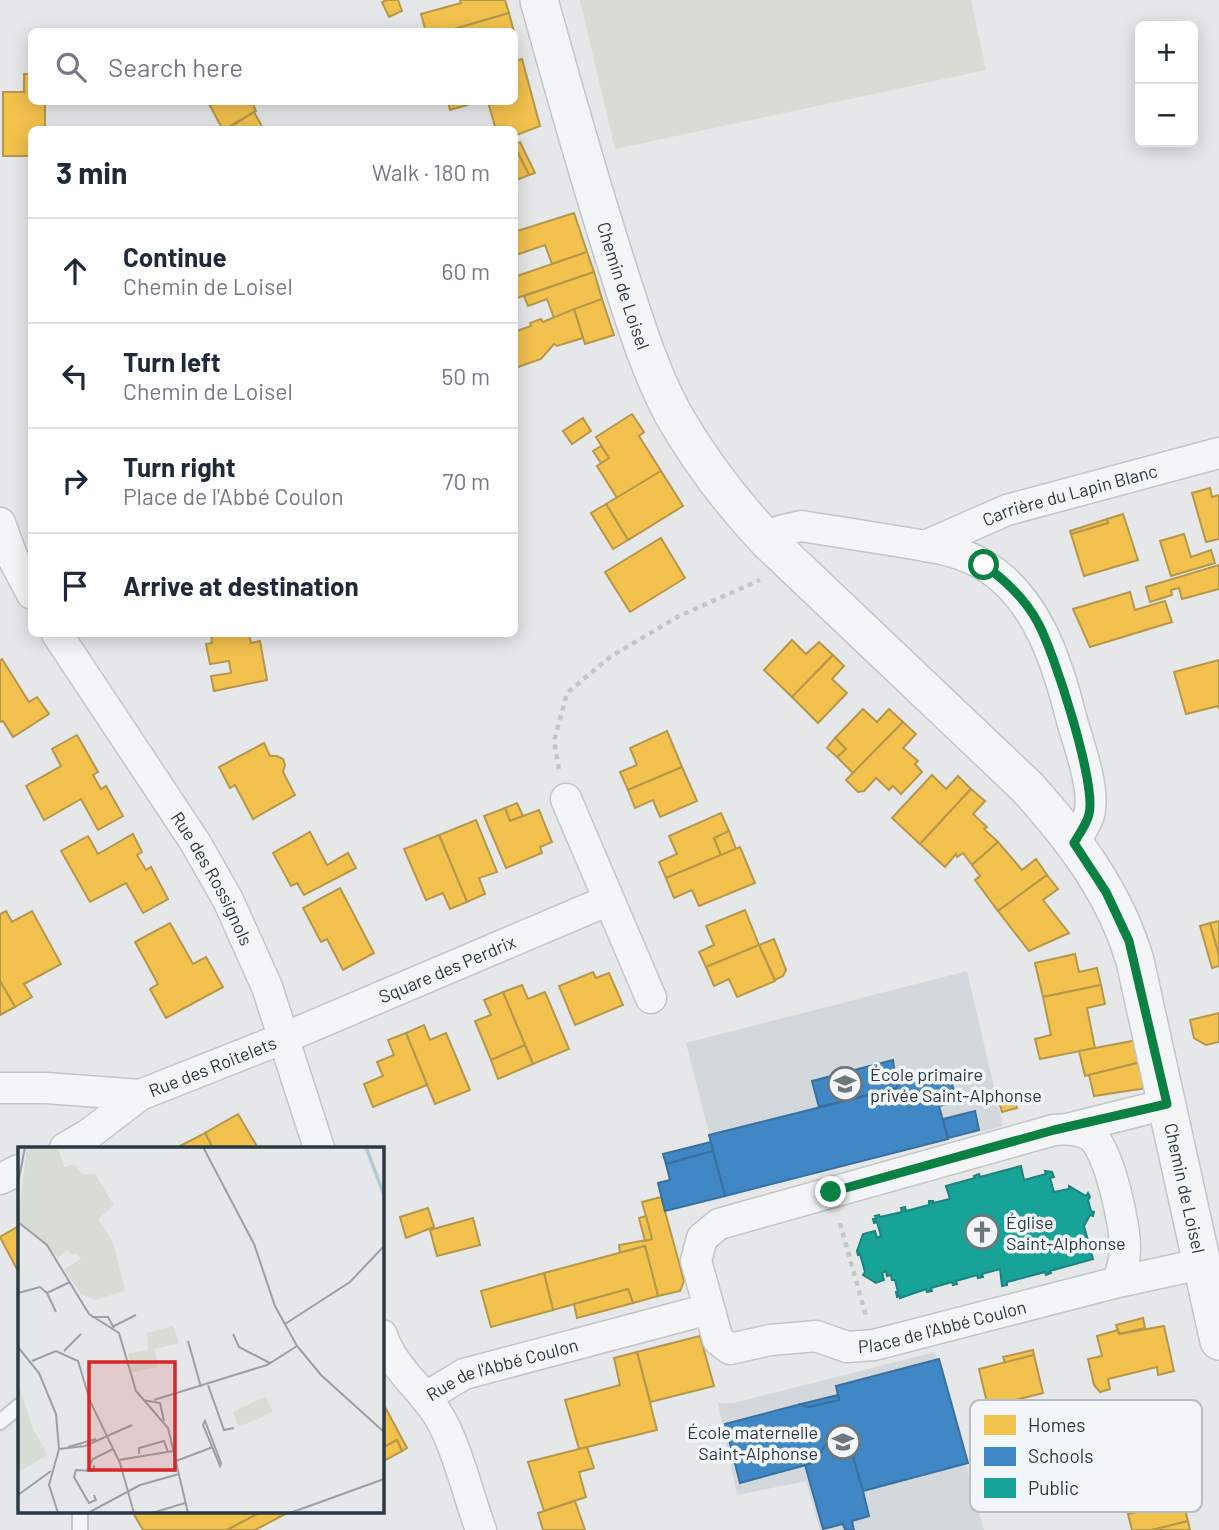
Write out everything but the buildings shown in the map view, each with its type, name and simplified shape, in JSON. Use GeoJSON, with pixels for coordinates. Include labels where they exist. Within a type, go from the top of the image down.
{"type":"FeatureCollection","features":[{"type":"Feature","properties":{"kind":"street","name":"Chemin de Loisel"},"geometry":{"type":"LineString","coordinates":[[540,0],[636,326],[659,386],[684,433],[718,485],[780,553],[1027,787],[1074,843],[1106,892],[1129,941],[1219,1341]]}},
{"type":"Feature","properties":{"kind":"street","name":"Carrière du Lapin Blanc"},"geometry":{"type":"LineString","coordinates":[[925,546],[1007,510],[1219,453]]}},
{"type":"Feature","properties":{"kind":"street"},"geometry":{"type":"LineString","coordinates":[[0,523],[12,556],[28,586]]}},
{"type":"Feature","properties":{"kind":"street"},"geometry":{"type":"LineString","coordinates":[[780,553],[780,531],[801,526],[925,546],[965,556],[984,565],[1013,590],[1038,622],[1052,655],[1069,706],[1088,783],[1089,815],[1074,843]]}},
{"type":"Feature","properties":{"kind":"street","name":"Rue des Rossignols"},"geometry":{"type":"LineString","coordinates":[[59,637],[195,842],[229,900],[255,956],[318,1147]]}},
{"type":"Feature","properties":{"kind":"street"},"geometry":{"type":"LineString","coordinates":[[566,800],[651,998]]}},
{"type":"Feature","properties":{"kind":"street","name":"Square des Perdrix"},"geometry":{"type":"LineString","coordinates":[[284,1038],[609,900]]}},
{"type":"Feature","properties":{"kind":"street","name":"Rue des Roitelets"},"geometry":{"type":"LineString","coordinates":[[68,1147],[89,1135],[140,1095],[284,1038]]}},
{"type":"Feature","properties":{"kind":"street","name":"Rue des Roitelets"},"geometry":{"type":"LineString","coordinates":[[0,1088],[46,1088],[140,1095]]}},
{"type":"Feature","properties":{"kind":"street","name":"Place de l'Abbé Coulon"},"geometry":{"type":"LineString","coordinates":[[1167,1104],[1040,1134],[719,1224],[702,1238],[696,1261],[718,1340],[730,1349],[769,1340],[816,1336],[847,1347],[874,1345],[1118,1282],[1201,1264]]}},
{"type":"Feature","properties":{"kind":"street"},"geometry":{"type":"LineString","coordinates":[[1068,1129],[1091,1137],[1100,1145],[1107,1159],[1124,1230],[1124,1262],[1118,1282]]}},
{"type":"Feature","properties":{"kind":"street"},"geometry":{"type":"LineString","coordinates":[[0,1179],[18,1170]]}},
{"type":"Feature","properties":{"kind":"street","name":"Rue de l'Abbé Coulon"},"geometry":{"type":"LineString","coordinates":[[481,1530],[451,1443],[441,1420],[426,1397],[464,1374],[709,1308]]}},
{"type":"Feature","properties":{"kind":"street"},"geometry":{"type":"LineString","coordinates":[[383,1337],[393,1360],[426,1397]]}},
{"type":"Feature","properties":{"kind":"lane"},"geometry":{"type":"LineString","coordinates":[[0,1422],[18,1407]]}},
{"type":"Feature","properties":{"kind":"lane"},"geometry":{"type":"LineString","coordinates":[[80,1512],[80,1530]]}},
{"type":"Feature","properties":{"kind":"path"},"geometry":{"type":"LineString","coordinates":[[566,800],[554,741],[567,693],[611,657],[780,553]]}},
{"type":"Feature","properties":{"kind":"path"},"geometry":{"type":"LineString","coordinates":[[831,1192],[874,1345]]}},
{"type":"Feature","properties":{"kind":"shaded area"},"geometry":{"type":"Polygon","coordinates":[[[580,0],[971,0],[986,70],[615,149],[580,0]]]}},
{"type":"Feature","properties":{"kind":"shaded area","name":"École primaire privée Saint-Alphonse"},"geometry":{"type":"Polygon","coordinates":[[[967,971],[1003,1126],[725,1196],[686,1043],[967,971]]]}},
{"type":"Feature","properties":{"kind":"shaded area","name":"École maternelle Saint-Alphonse"},"geometry":{"type":"Polygon","coordinates":[[[935,1352],[970,1479],[970,1512],[979,1512],[984,1530],[820,1530],[806,1481],[737,1495],[718,1403],[734,1403],[935,1352]]]}},
{"type":"Feature","properties":{"kind":"place","name":"École primaire privée Saint-Alphonse"},"geometry":{"type":"Point","coordinates":[845,1084]}},
{"type":"Feature","properties":{"kind":"place","name":"Église Saint-Alphonse"},"geometry":{"type":"Point","coordinates":[982,1232]}},
{"type":"Feature","properties":{"kind":"place","name":"École maternelle Saint-Alphonse"},"geometry":{"type":"Point","coordinates":[843,1442]}},
{"type":"Feature","properties":{"kind":"route"},"geometry":{"type":"LineString","coordinates":[[831,1192],[1054,1130],[1068,1129],[1167,1104],[1129,941],[1106,892],[1074,843],[1089,815],[1088,783],[1069,706],[1052,655],[1038,622],[1013,590],[984,565]]}}]}
